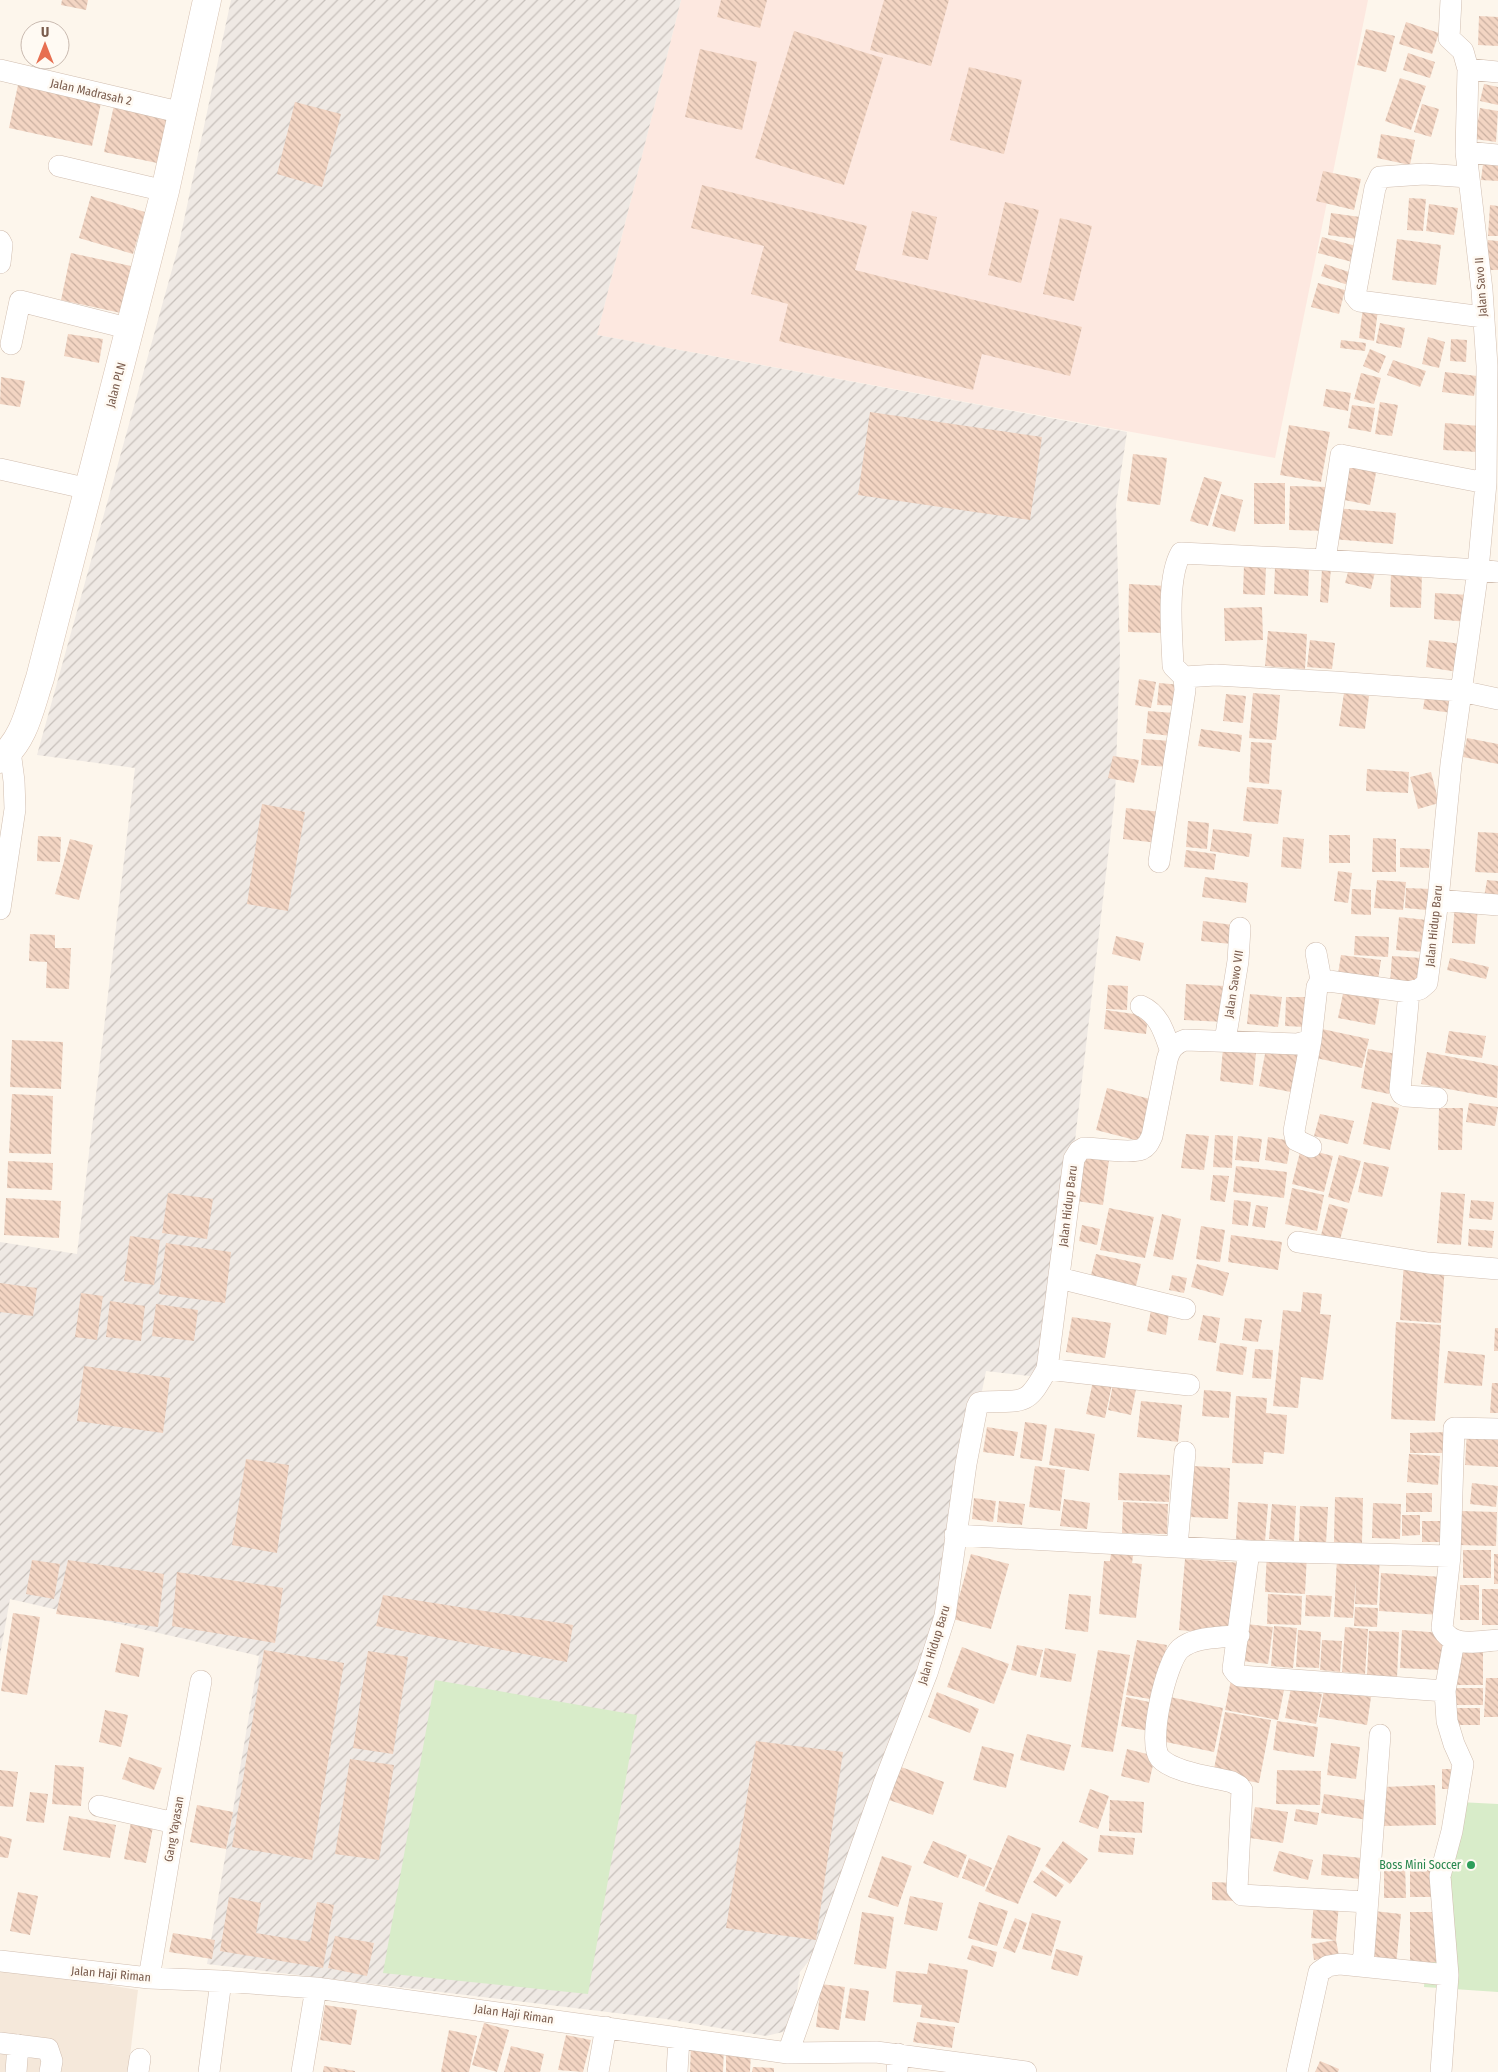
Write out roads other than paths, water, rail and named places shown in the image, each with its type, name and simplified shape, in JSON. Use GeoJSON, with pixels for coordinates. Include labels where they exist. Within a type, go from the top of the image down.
{"type":"FeatureCollection","features":[{"type":"Feature","properties":{"kind":"street","name":"Jalan PLN"},"geometry":{"type":"LineString","coordinates":[[5,755],[21,736],[40,678],[165,191],[207,0]]}},
{"type":"Feature","properties":{"kind":"street","name":"Jalan Savo II"},"geometry":{"type":"LineString","coordinates":[[1451,0],[1448,38],[1463,51],[1468,69],[1466,152],[1468,177],[1490,291],[1483,317],[1487,366],[1486,483],[1481,571]]}},
{"type":"Feature","properties":{"kind":"street"},"geometry":{"type":"LineString","coordinates":[[1468,69],[1498,72]]}},
{"type":"Feature","properties":{"kind":"street","name":"Jalan Madrasah 2"},"geometry":{"type":"LineString","coordinates":[[0,70],[182,113]]}},
{"type":"Feature","properties":{"kind":"street"},"geometry":{"type":"LineString","coordinates":[[1466,152],[1498,155]]}},
{"type":"Feature","properties":{"kind":"street"},"geometry":{"type":"LineString","coordinates":[[59,166],[165,191]]}},
{"type":"Feature","properties":{"kind":"street"},"geometry":{"type":"LineString","coordinates":[[1468,177],[1424,174],[1380,178],[1376,188],[1355,296],[1359,301],[1483,317]]}},
{"type":"Feature","properties":{"kind":"street"},"geometry":{"type":"LineString","coordinates":[[0,240],[2,245],[0,263]]}},
{"type":"Feature","properties":{"kind":"street"},"geometry":{"type":"LineString","coordinates":[[11,344],[20,301],[130,330]]}},
{"type":"Feature","properties":{"kind":"street"},"geometry":{"type":"LineString","coordinates":[[1325,560],[1341,455],[1486,483]]}},
{"type":"Feature","properties":{"kind":"street"},"geometry":{"type":"LineString","coordinates":[[0,469],[89,489]]}},
{"type":"Feature","properties":{"kind":"street"},"geometry":{"type":"LineString","coordinates":[[1159,862],[1185,690],[1184,677],[1173,666],[1172,614],[1176,563],[1181,554],[1325,560],[1481,571]]}},
{"type":"Feature","properties":{"kind":"street","name":"Jalan Hidup Baru"},"geometry":{"type":"LineString","coordinates":[[1409,992],[1420,989],[1427,984],[1438,900],[1451,764],[1481,571]]}},
{"type":"Feature","properties":{"kind":"street"},"geometry":{"type":"LineString","coordinates":[[1184,677],[1216,675],[1461,691],[1498,699]]}},
{"type":"Feature","properties":{"kind":"street"},"geometry":{"type":"LineString","coordinates":[[0,909],[14,809],[14,781],[5,755]]}},
{"type":"Feature","properties":{"kind":"street"},"geometry":{"type":"LineString","coordinates":[[1438,900],[1498,905]]}},
{"type":"Feature","properties":{"kind":"street","name":"Jalan Sawo VII"},"geometry":{"type":"LineString","coordinates":[[1225,1041],[1236,976],[1240,928]]}},
{"type":"Feature","properties":{"kind":"street"},"geometry":{"type":"LineString","coordinates":[[1311,1147],[1296,1140],[1294,1131],[1311,1040],[1317,987],[1321,980],[1316,953]]}},
{"type":"Feature","properties":{"kind":"street"},"geometry":{"type":"LineString","coordinates":[[1321,980],[1409,992],[1400,1090],[1406,1096],[1437,1098]]}},
{"type":"Feature","properties":{"kind":"street"},"geometry":{"type":"LineString","coordinates":[[1141,1006],[1150,1010],[1159,1020],[1170,1049],[1176,1043],[1185,1040],[1297,1044],[1311,1040]]}},
{"type":"Feature","properties":{"kind":"street","name":"Jalan Hidup Baru"},"geometry":{"type":"LineString","coordinates":[[788,2053],[945,1616],[966,1464],[979,1403],[1025,1399],[1035,1391],[1047,1369],[1074,1159],[1079,1151],[1084,1148],[1132,1150],[1141,1149],[1148,1144],[1152,1136],[1170,1049]]}},
{"type":"Feature","properties":{"kind":"street"},"geometry":{"type":"LineString","coordinates":[[1298,1242],[1428,1263],[1498,1268]]}},
{"type":"Feature","properties":{"kind":"street"},"geometry":{"type":"LineString","coordinates":[[1059,1278],[1185,1309]]}},
{"type":"Feature","properties":{"kind":"street"},"geometry":{"type":"LineString","coordinates":[[1047,1369],[1190,1385]]}},
{"type":"Feature","properties":{"kind":"street"},"geometry":{"type":"LineString","coordinates":[[1498,1429],[1454,1428],[1450,1556],[1442,1628],[1445,1636],[1454,1641],[1498,1640]]}},
{"type":"Feature","properties":{"kind":"street"},"geometry":{"type":"LineString","coordinates":[[1177,1547],[1185,1452]]}},
{"type":"Feature","properties":{"kind":"street"},"geometry":{"type":"LineString","coordinates":[[955,1535],[1177,1547],[1450,1556]]}},
{"type":"Feature","properties":{"kind":"street"},"geometry":{"type":"LineString","coordinates":[[1249,1550],[1234,1669],[1236,1674],[1240,1676],[1445,1691]]}},
{"type":"Feature","properties":{"kind":"street"},"geometry":{"type":"LineString","coordinates":[[1239,1635],[1192,1641],[1180,1649],[1173,1657],[1164,1684],[1154,1742],[1159,1757],[1170,1766],[1232,1782],[1242,1790],[1237,1889],[1242,1895],[1247,1897],[1367,1902]]}},
{"type":"Feature","properties":{"kind":"street"},"geometry":{"type":"LineString","coordinates":[[1441,2072],[1448,1975],[1440,1876],[1452,1831],[1463,1764],[1448,1728],[1445,1691],[1454,1641]]}},
{"type":"Feature","properties":{"kind":"street","name":"Gang Yayasan"},"geometry":{"type":"LineString","coordinates":[[149,1978],[174,1823],[201,1681]]}},
{"type":"Feature","properties":{"kind":"street"},"geometry":{"type":"LineString","coordinates":[[1363,1966],[1380,1735]]}},
{"type":"Feature","properties":{"kind":"street"},"geometry":{"type":"LineString","coordinates":[[99,1806],[174,1823]]}},
{"type":"Feature","properties":{"kind":"street","name":"Jalan Haji Riman"},"geometry":{"type":"LineString","coordinates":[[0,1961],[149,1978],[221,1980],[316,1988],[788,2053],[848,2051],[898,2063],[1026,2072]]}},
{"type":"Feature","properties":{"kind":"street"},"geometry":{"type":"LineString","coordinates":[[1297,2072],[1319,1972],[1328,1966],[1340,1964],[1448,1975]]}},
{"type":"Feature","properties":{"kind":"street"},"geometry":{"type":"LineString","coordinates":[[209,2072],[221,1980]]}},
{"type":"Feature","properties":{"kind":"street"},"geometry":{"type":"LineString","coordinates":[[302,2072],[316,1988]]}},
{"type":"Feature","properties":{"kind":"street"},"geometry":{"type":"LineString","coordinates":[[598,2072],[606,2027]]}},
{"type":"Feature","properties":{"kind":"street"},"geometry":{"type":"LineString","coordinates":[[678,2072],[679,2038]]}},
{"type":"Feature","properties":{"kind":"street"},"geometry":{"type":"LineString","coordinates":[[16,2072],[9,2044],[48,2050],[51,2054],[50,2072]]}},
{"type":"Feature","properties":{"kind":"place","name":"Boss Mini Soccer"},"geometry":{"type":"Point","coordinates":[1471,1865]}}]}
